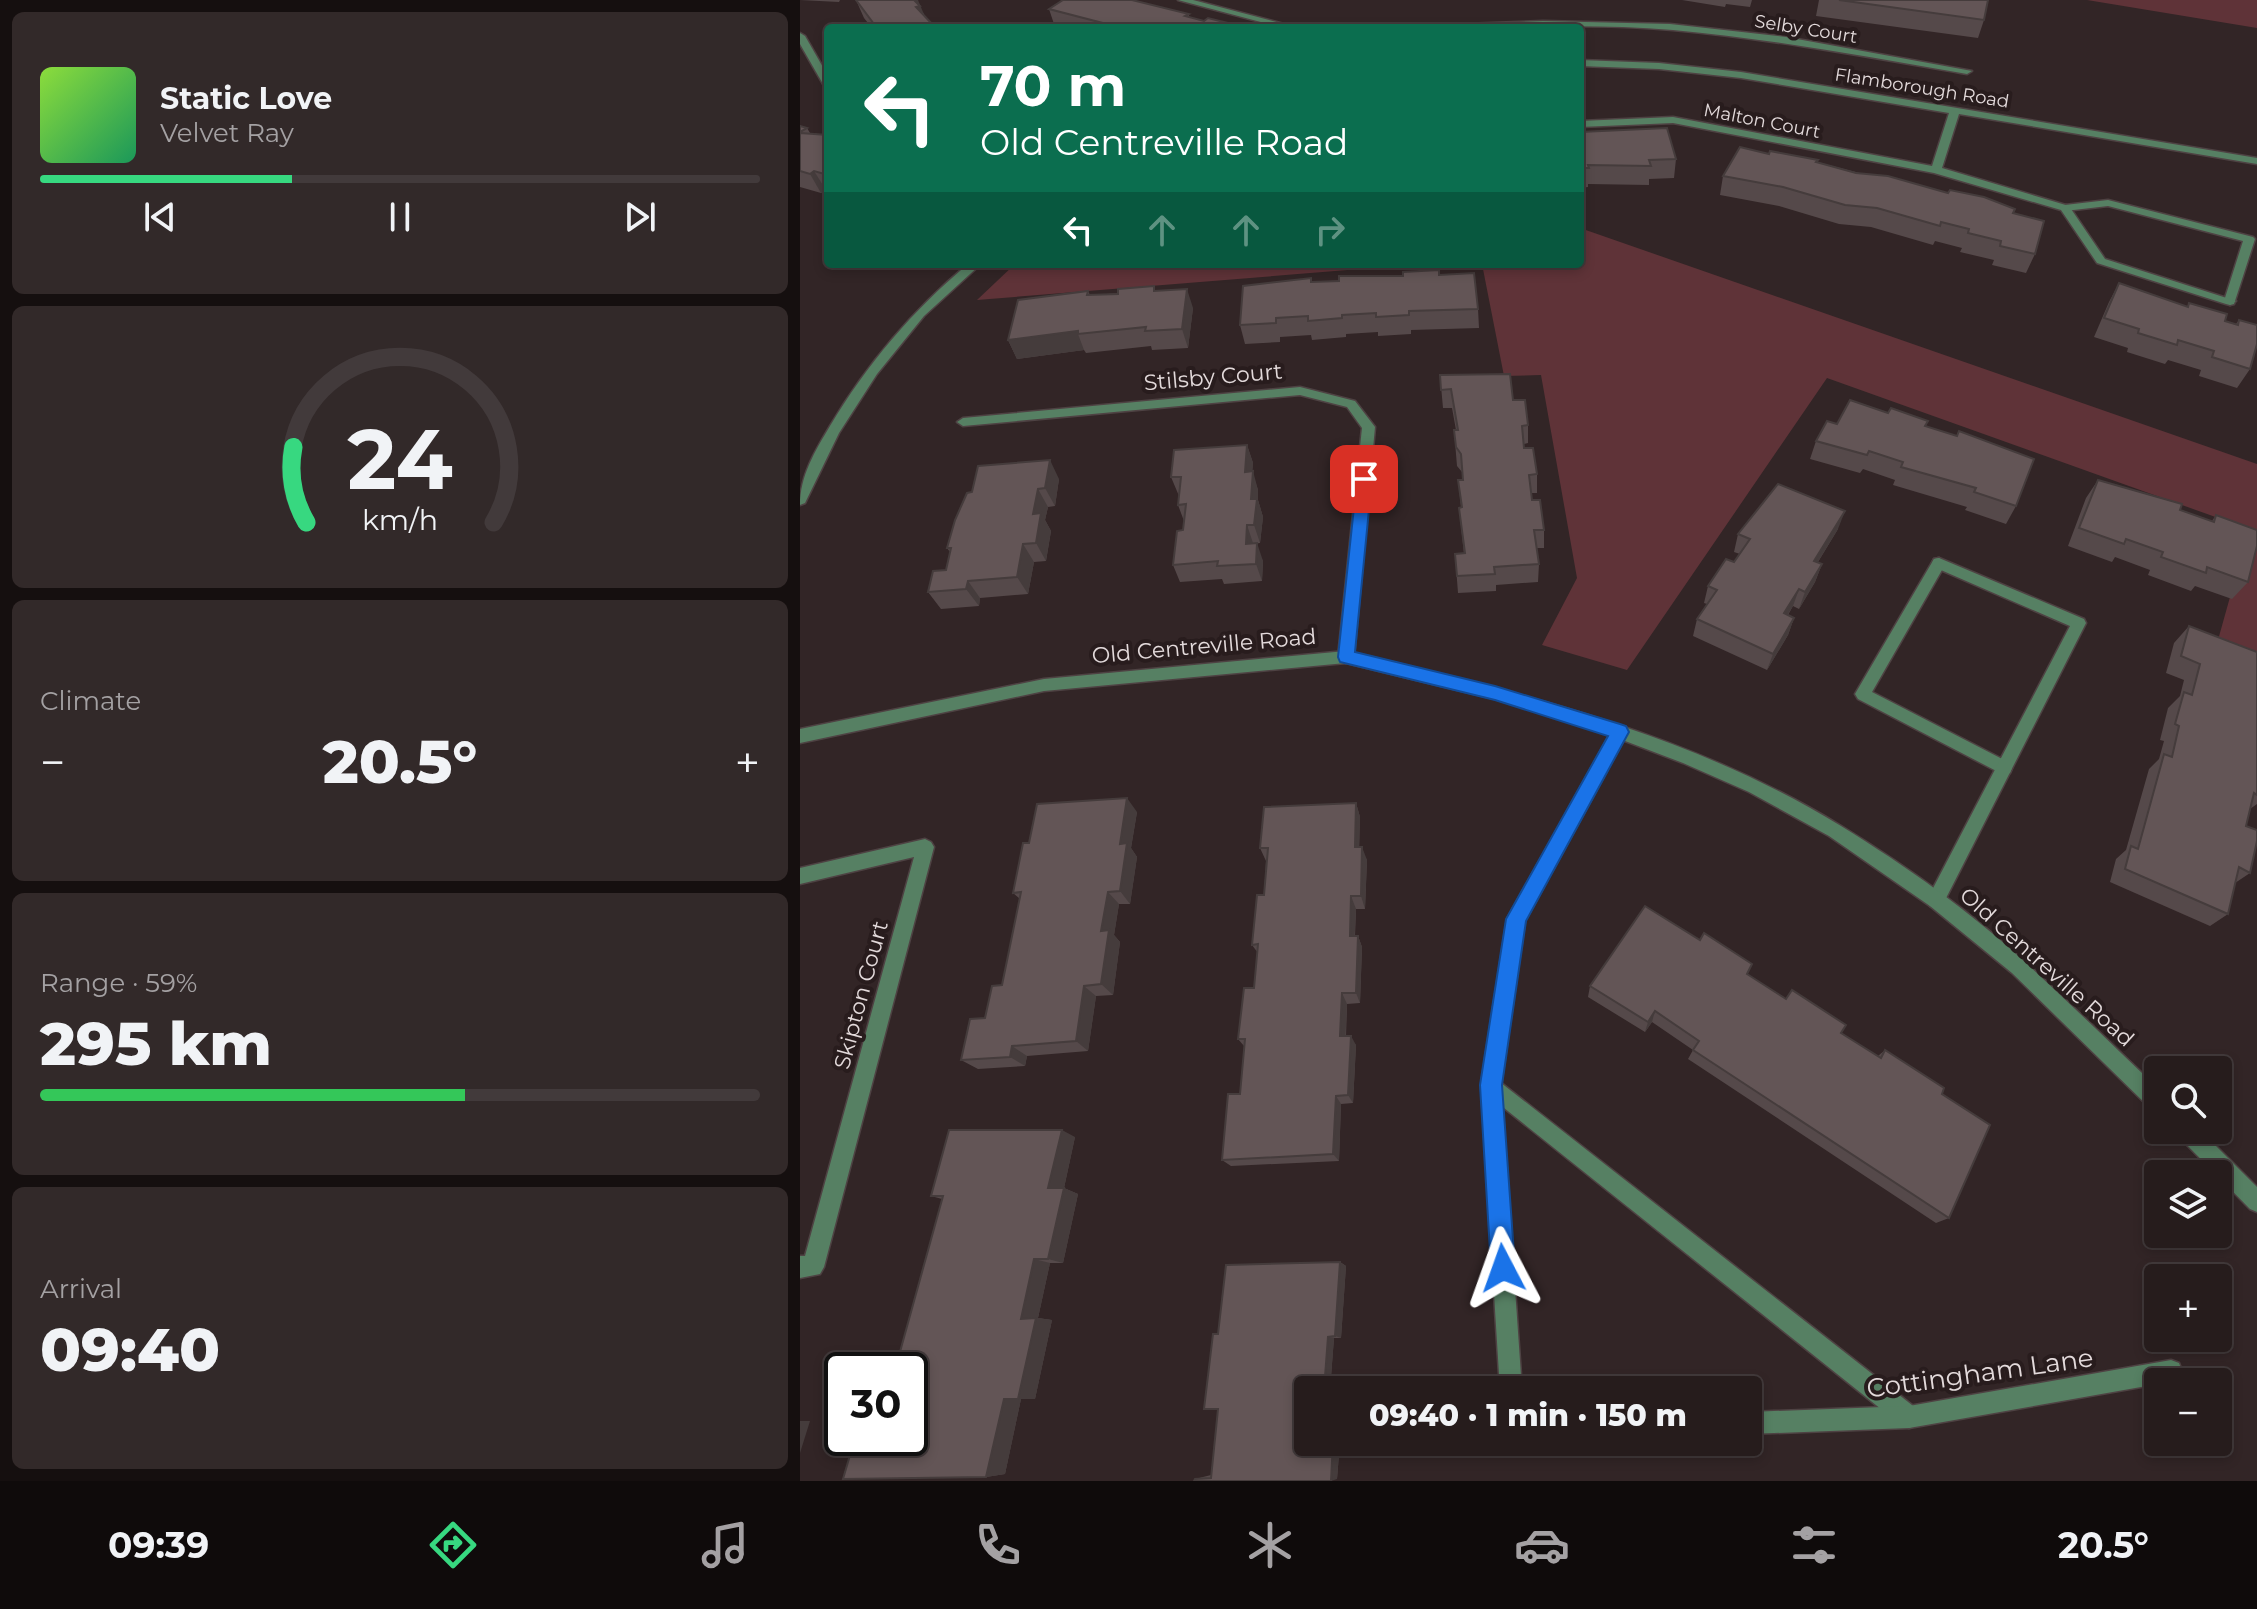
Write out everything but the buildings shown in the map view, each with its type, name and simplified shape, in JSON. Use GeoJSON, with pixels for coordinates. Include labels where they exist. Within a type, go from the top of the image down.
{"type":"FeatureCollection","features":[{"type":"Feature","properties":{"kind":"street"},"geometry":{"type":"LineString","coordinates":[[1182,0],[1278,24]]}},
{"type":"Feature","properties":{"kind":"street","name":"Selby Court"},"geometry":{"type":"LineString","coordinates":[[1584,27],[1684,28],[1786,40],[1967,71]]}},
{"type":"Feature","properties":{"kind":"street"},"geometry":{"type":"LineString","coordinates":[[800,36],[814,71],[824,80]]}},
{"type":"Feature","properties":{"kind":"street","name":"Flamborough Road"},"geometry":{"type":"LineString","coordinates":[[1584,63],[1700,70],[2257,161]]}},
{"type":"Feature","properties":{"kind":"street"},"geometry":{"type":"LineString","coordinates":[[1936,170],[1955,110]]}},
{"type":"Feature","properties":{"kind":"street","name":"Malton Court"},"geometry":{"type":"LineString","coordinates":[[1584,124],[1673,120],[1936,170],[2065,208]]}},
{"type":"Feature","properties":{"kind":"street"},"geometry":{"type":"LineString","coordinates":[[2108,203],[2249,239],[2230,301],[2101,261],[2065,208],[2108,203]]}},
{"type":"Feature","properties":{"kind":"street"},"geometry":{"type":"LineString","coordinates":[[800,500],[818,456],[859,388],[911,324],[971,268]]}},
{"type":"Feature","properties":{"kind":"street","name":"Stilsby Court"},"geometry":{"type":"LineString","coordinates":[[963,422],[1300,391],[1351,404],[1369,427],[1346,657]]}},
{"type":"Feature","properties":{"kind":"street"},"geometry":{"type":"LineString","coordinates":[[1936,900],[2079,623],[1939,563],[1863,694],[2004,768]]}},
{"type":"Feature","properties":{"kind":"street","name":"Old Centreville Road"},"geometry":{"type":"LineString","coordinates":[[800,736],[1044,685],[1346,657],[1495,693],[1620,732],[1755,787],[1835,831],[1936,900],[2018,967],[2144,1088]]}},
{"type":"Feature","properties":{"kind":"street"},"geometry":{"type":"LineString","coordinates":[[1510,1376],[1491,1085],[1516,919],[1620,732]]}},
{"type":"Feature","properties":{"kind":"street","name":"Skipton Court"},"geometry":{"type":"LineString","coordinates":[[800,876],[925,847],[813,1267],[800,1267]]}},
{"type":"Feature","properties":{"kind":"street"},"geometry":{"type":"LineString","coordinates":[[1491,1085],[1909,1417]]}},
{"type":"Feature","properties":{"kind":"street"},"geometry":{"type":"LineString","coordinates":[[2200,1144],[2257,1202]]}},
{"type":"Feature","properties":{"kind":"street","name":"Cottingham Lane"},"geometry":{"type":"LineString","coordinates":[[1762,1422],[1909,1417],[2144,1376]]}},
{"type":"Feature","properties":{"kind":"shaded area"},"geometry":{"type":"Polygon","coordinates":[[[2087,0],[2257,0],[2257,28],[2087,0]]]}},
{"type":"Feature","properties":{"kind":"shaded area"},"geometry":{"type":"Polygon","coordinates":[[[1584,229],[2257,464],[2257,655],[2218,640],[2249,529],[1827,378],[1627,670],[1542,645],[1577,578],[1541,375],[1504,376],[1483,268],[1584,268],[1584,229]]]}},
{"type":"Feature","properties":{"kind":"shaded area"},"geometry":{"type":"Polygon","coordinates":[[[1011,268],[1373,268],[977,300],[1011,268]]]}},
{"type":"Feature","properties":{"kind":"route"},"geometry":{"type":"LineString","coordinates":[[1364,479],[1346,657],[1495,693],[1620,732],[1516,919],[1491,1085],[1503,1268]]}}]}
